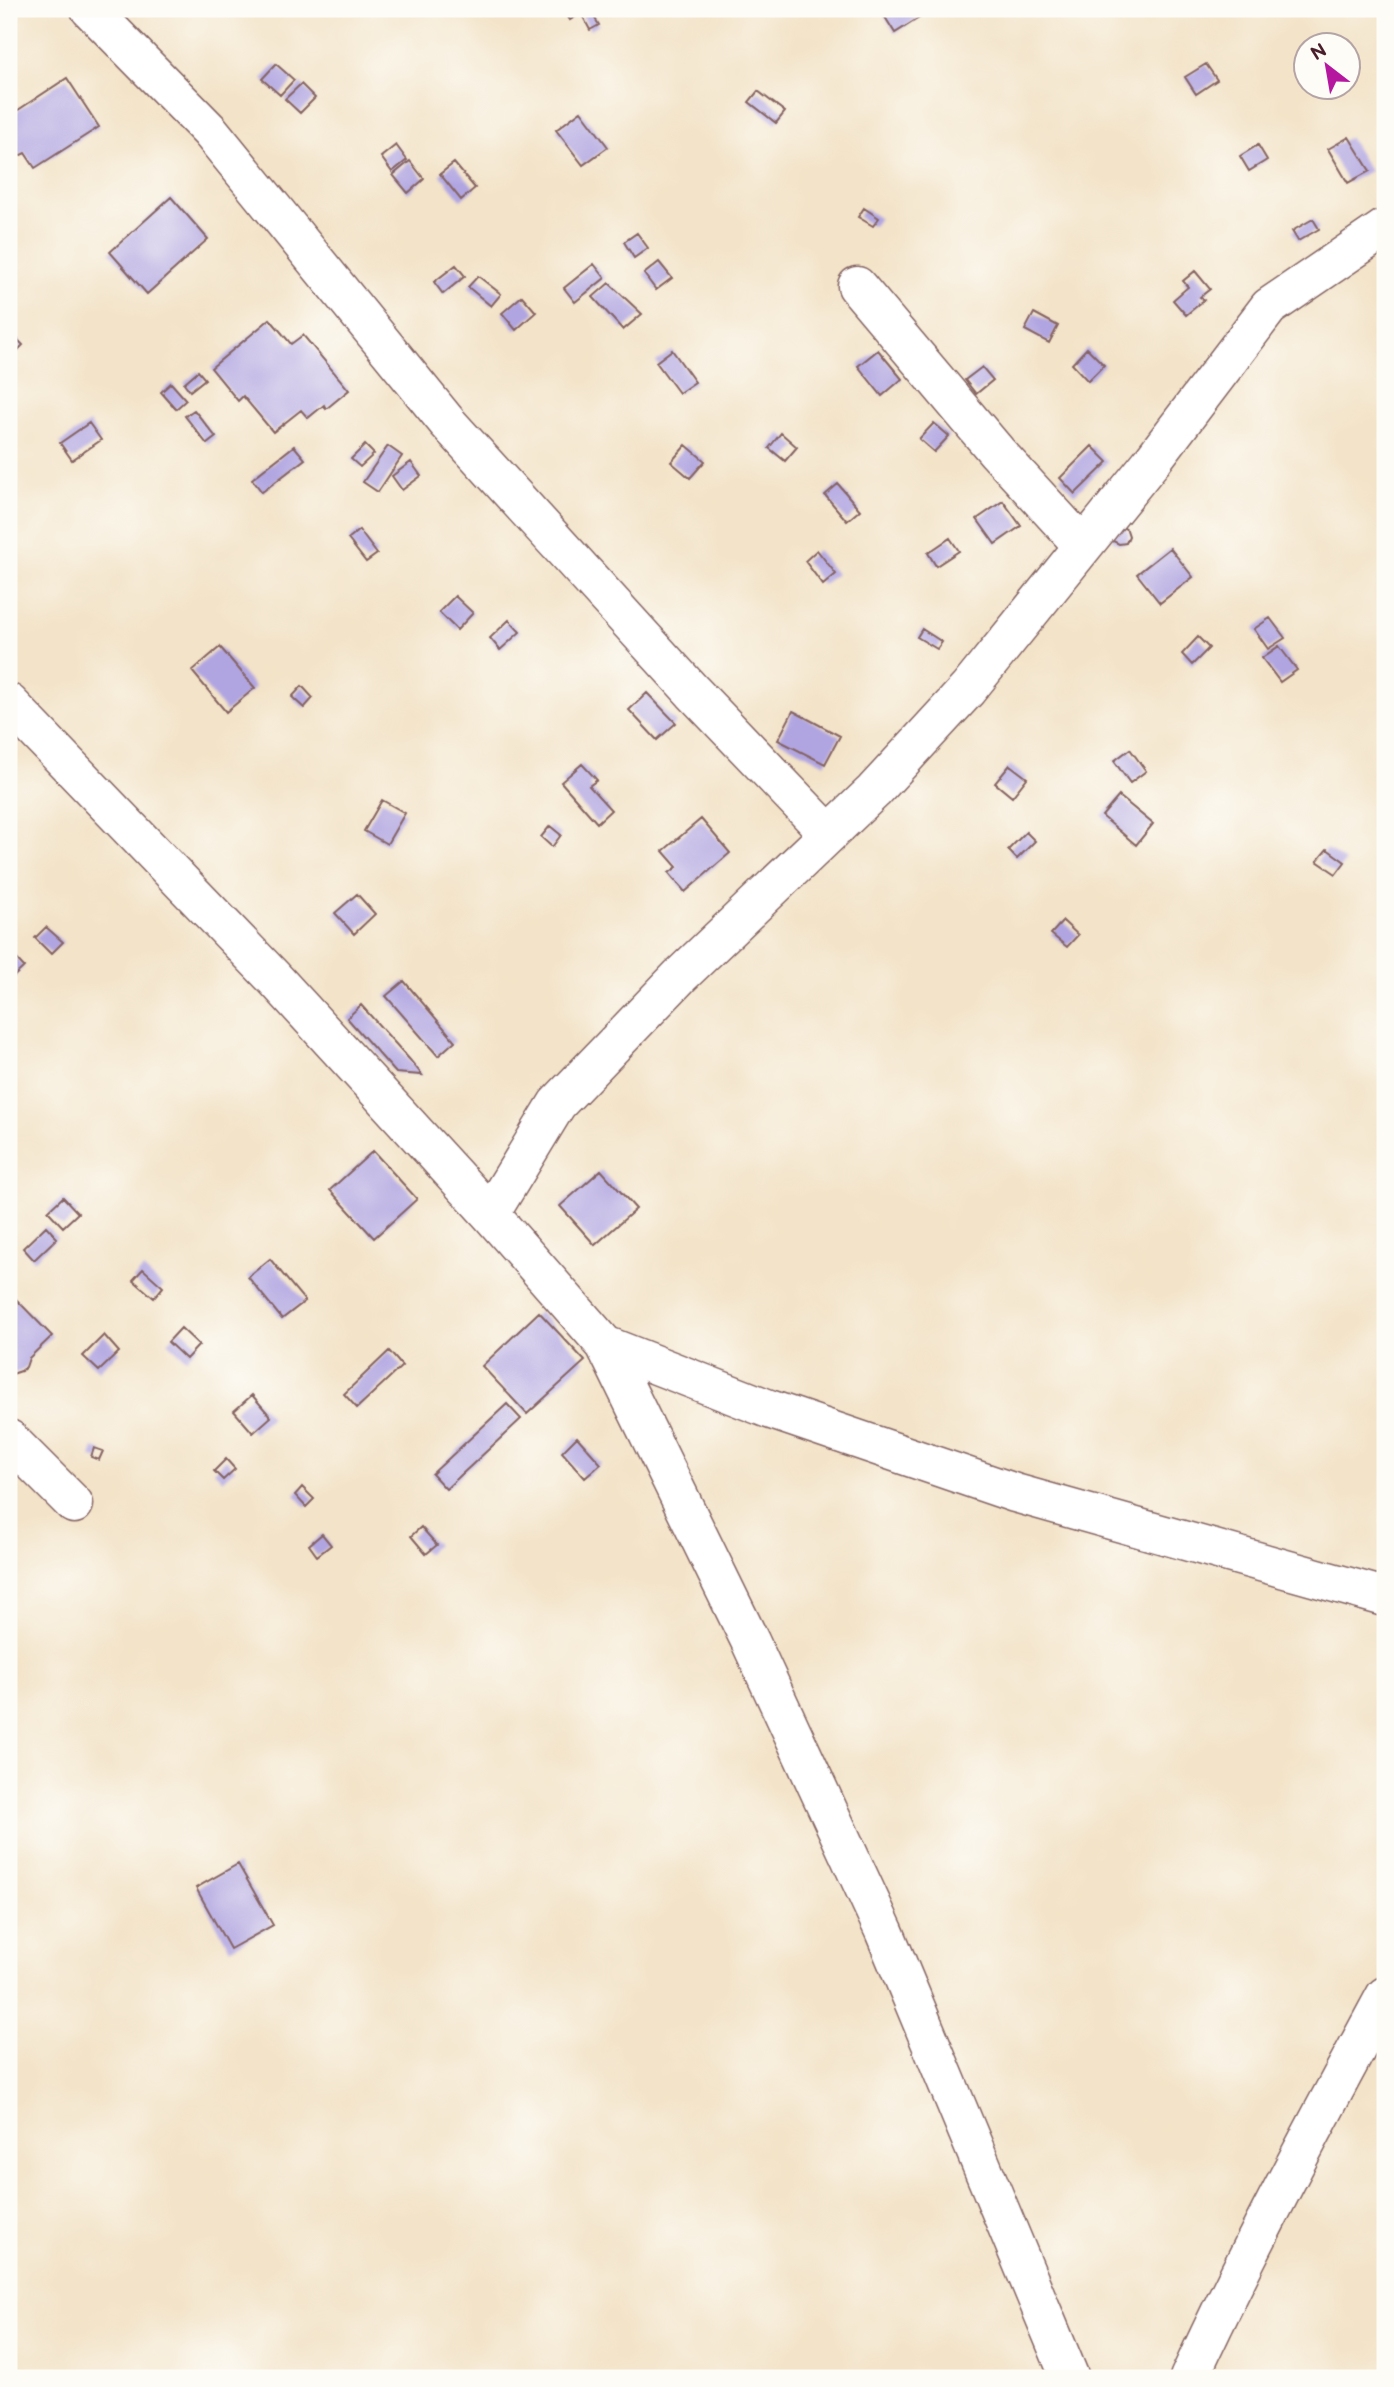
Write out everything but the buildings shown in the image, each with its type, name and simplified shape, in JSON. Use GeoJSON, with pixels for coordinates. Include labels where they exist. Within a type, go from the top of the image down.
{"type":"FeatureCollection","features":[{"type":"Feature","properties":{"kind":"street"},"geometry":{"type":"LineString","coordinates":[[90,9],[210,131],[447,422],[693,692],[829,834]]}},
{"type":"Feature","properties":{"kind":"street"},"geometry":{"type":"LineString","coordinates":[[490,1214],[557,1104],[680,976],[874,791],[968,689],[1269,307],[1385,228]]}},
{"type":"Feature","properties":{"kind":"street"},"geometry":{"type":"LineString","coordinates":[[857,286],[997,452],[1083,546]]}},
{"type":"Feature","properties":{"kind":"street"},"geometry":{"type":"LineString","coordinates":[[9,703],[274,978],[606,1345],[750,1641],[884,1931],[1070,2378]]}},
{"type":"Feature","properties":{"kind":"street"},"geometry":{"type":"LineString","coordinates":[[606,1345],[769,1409],[1015,1493],[1385,1597]]}},
{"type":"Feature","properties":{"kind":"street"},"geometry":{"type":"LineString","coordinates":[[9,1439],[74,1504]]}},
{"type":"Feature","properties":{"kind":"street"},"geometry":{"type":"LineString","coordinates":[[1189,2378],[1304,2146],[1385,1996]]}}]}
